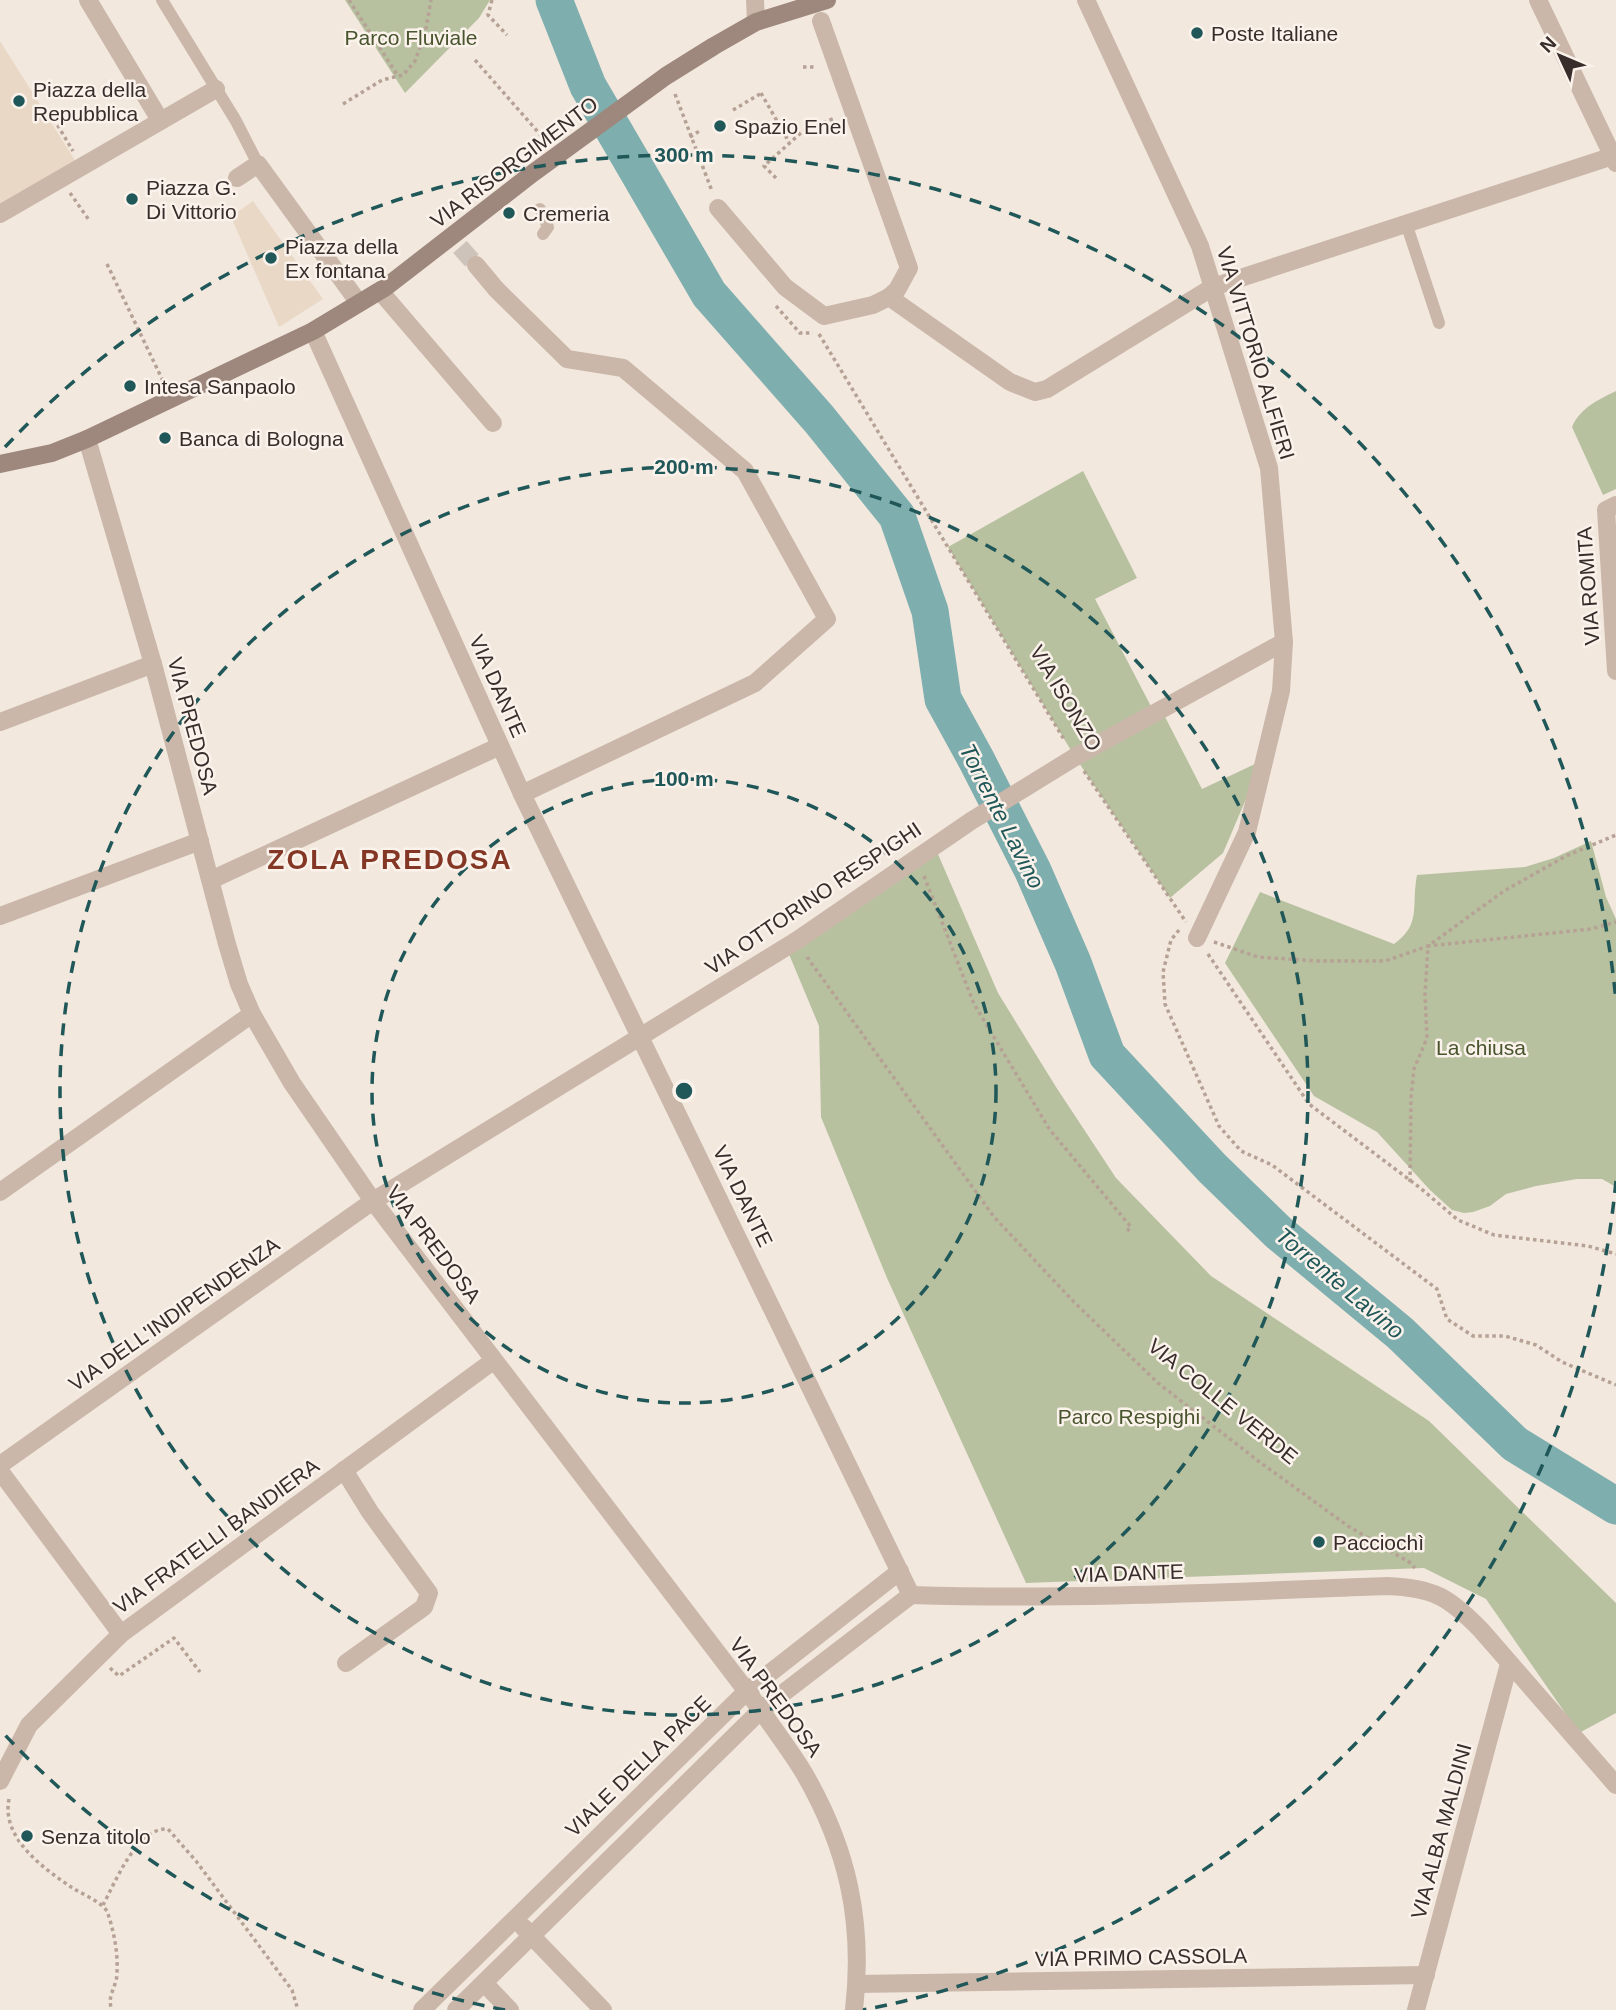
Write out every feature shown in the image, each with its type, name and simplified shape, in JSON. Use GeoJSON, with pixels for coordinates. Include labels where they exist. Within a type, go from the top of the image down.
{"type":"FeatureCollection","features":[{"type":"Feature","properties":{"kind":"main road","name":"VIA RISORGIMENTO"},"geometry":{"type":"LineString","coordinates":[[0,464],[52,453],[87,439],[313,331],[456,242],[533,173],[666,76],[756,22],[827,0]]}},
{"type":"Feature","properties":{"kind":"street"},"geometry":{"type":"LineString","coordinates":[[88,0],[160,120]]}},
{"type":"Feature","properties":{"kind":"street"},"geometry":{"type":"LineString","coordinates":[[755,0],[756,22]]}},
{"type":"Feature","properties":{"kind":"street","name":"VIA VITTORIO ALFIERI"},"geometry":{"type":"LineString","coordinates":[[1086,0],[1200,246],[1269,468],[1284,642],[1282,691],[1247,832],[1196,938]]}},
{"type":"Feature","properties":{"kind":"street"},"geometry":{"type":"LineString","coordinates":[[889,297],[1010,382],[1035,392],[1047,389],[1213,287],[1406,223],[1614,159],[1538,0]]}},
{"type":"Feature","properties":{"kind":"street"},"geometry":{"type":"LineString","coordinates":[[718,208],[785,287],[824,316],[873,305],[897,290],[909,268],[821,21]]}},
{"type":"Feature","properties":{"kind":"street"},"geometry":{"type":"LineString","coordinates":[[0,214],[216,89]]}},
{"type":"Feature","properties":{"kind":"street"},"geometry":{"type":"LineString","coordinates":[[237,178],[258,164],[359,303]]}},
{"type":"Feature","properties":{"kind":"street"},"geometry":{"type":"LineString","coordinates":[[477,265],[496,289],[567,359],[623,368],[745,471],[827,619],[755,683],[522,794]]}},
{"type":"Feature","properties":{"kind":"street"},"geometry":{"type":"LineString","coordinates":[[380,290],[493,422]]}},
{"type":"Feature","properties":{"kind":"street","name":"VIA DANTE"},"geometry":{"type":"LineString","coordinates":[[313,331],[522,794],[911,1595],[1113,1597],[1387,1586],[1417,1588],[1443,1597],[1463,1612],[1509,1664]]}},
{"type":"Feature","properties":{"kind":"street","name":"VIA PREDOSA"},"geometry":{"type":"LineString","coordinates":[[87,439],[153,664],[239,984],[252,1014],[292,1083],[373,1201],[747,1691],[804,1773],[840,1847],[849,1879],[858,1946],[854,2010]]}},
{"type":"Feature","properties":{"kind":"street","name":"VIA ROMITA"},"geometry":{"type":"LineString","coordinates":[[1616,505],[1606,510],[1616,671]]}},
{"type":"Feature","properties":{"kind":"street","name":"VIA OTTORINO RESPIGHI"},"geometry":{"type":"LineString","coordinates":[[373,1201],[796,941],[971,821],[1075,757],[1284,642]]}},
{"type":"Feature","properties":{"kind":"street"},"geometry":{"type":"LineString","coordinates":[[0,722],[153,664]]}},
{"type":"Feature","properties":{"kind":"street"},"geometry":{"type":"LineString","coordinates":[[211,880],[500,746]]}},
{"type":"Feature","properties":{"kind":"street"},"geometry":{"type":"LineString","coordinates":[[0,916],[200,841]]}},
{"type":"Feature","properties":{"kind":"street"},"geometry":{"type":"LineString","coordinates":[[0,1192],[252,1014]]}},
{"type":"Feature","properties":{"kind":"street","name":"VIA DELL'INDIPENDENZA"},"geometry":{"type":"LineString","coordinates":[[0,1465],[373,1201]]}},
{"type":"Feature","properties":{"kind":"street","name":"VIA FRATELLI BANDIERA"},"geometry":{"type":"LineString","coordinates":[[2,1777],[30,1725],[121,1634],[493,1361]]}},
{"type":"Feature","properties":{"kind":"street"},"geometry":{"type":"LineString","coordinates":[[0,1471],[121,1634]]}},
{"type":"Feature","properties":{"kind":"street"},"geometry":{"type":"LineString","coordinates":[[344,1471],[370,1512],[429,1593],[424,1607],[346,1663]]}},
{"type":"Feature","properties":{"kind":"street","name":"VIALE DELLA PACE"},"geometry":{"type":"LineString","coordinates":[[422,2010],[747,1691],[900,1572]]}},
{"type":"Feature","properties":{"kind":"street"},"geometry":{"type":"LineString","coordinates":[[456,2010],[761,1710],[911,1595]]}},
{"type":"Feature","properties":{"kind":"street"},"geometry":{"type":"LineString","coordinates":[[1509,1664],[1616,1785]]}},
{"type":"Feature","properties":{"kind":"street","name":"VIA ALBA MALDINI"},"geometry":{"type":"LineString","coordinates":[[1416,2010],[1509,1664]]}},
{"type":"Feature","properties":{"kind":"street"},"geometry":{"type":"LineString","coordinates":[[514,1919],[603,2010]]}},
{"type":"Feature","properties":{"kind":"street","name":"VIA PRIMO CASSOLA"},"geometry":{"type":"LineString","coordinates":[[857,1984],[1426,1975]]}},
{"type":"Feature","properties":{"kind":"street"},"geometry":{"type":"LineString","coordinates":[[484,1983],[510,2010]]}},
{"type":"Feature","properties":{"kind":"lane"},"geometry":{"type":"LineString","coordinates":[[162,0],[258,164]]}},
{"type":"Feature","properties":{"kind":"lane"},"geometry":{"type":"LineString","coordinates":[[540,209],[548,228],[543,234]]}},
{"type":"Feature","properties":{"kind":"lane"},"geometry":{"type":"LineString","coordinates":[[1406,223],[1439,323]]}},
{"type":"Feature","properties":{"kind":"path"},"geometry":{"type":"LineString","coordinates":[[349,0],[398,76]]}},
{"type":"Feature","properties":{"kind":"path"},"geometry":{"type":"LineString","coordinates":[[343,104],[382,80],[403,75],[415,61],[425,34],[431,0]]}},
{"type":"Feature","properties":{"kind":"path"},"geometry":{"type":"LineString","coordinates":[[492,0],[488,15],[507,35]]}},
{"type":"Feature","properties":{"kind":"path"},"geometry":{"type":"LineString","coordinates":[[475,60],[546,141]]}},
{"type":"Feature","properties":{"kind":"path"},"geometry":{"type":"LineString","coordinates":[[803,67],[813,68]]}},
{"type":"Feature","properties":{"kind":"path"},"geometry":{"type":"LineString","coordinates":[[666,76],[718,208]]}},
{"type":"Feature","properties":{"kind":"path"},"geometry":{"type":"LineString","coordinates":[[733,110],[761,93],[789,142]]}},
{"type":"Feature","properties":{"kind":"path"},"geometry":{"type":"LineString","coordinates":[[776,178],[764,166],[789,142],[803,131],[853,111]]}},
{"type":"Feature","properties":{"kind":"path"},"geometry":{"type":"LineString","coordinates":[[62,121],[57,124],[75,155]]}},
{"type":"Feature","properties":{"kind":"path"},"geometry":{"type":"LineString","coordinates":[[690,137],[701,130]]}},
{"type":"Feature","properties":{"kind":"path"},"geometry":{"type":"LineString","coordinates":[[107,264],[172,399]]}},
{"type":"Feature","properties":{"kind":"path","name":"VIA ISONZO"},"geometry":{"type":"LineString","coordinates":[[768,298],[800,333],[818,333],[1075,757],[1309,1104],[1458,1220],[1494,1235],[1588,1246],[1616,1254]]}},
{"type":"Feature","properties":{"kind":"path"},"geometry":{"type":"LineString","coordinates":[[1429,946],[1504,891],[1566,856],[1616,835]]}},
{"type":"Feature","properties":{"kind":"path"},"geometry":{"type":"LineString","coordinates":[[917,858],[974,1004],[1050,1130],[1131,1227],[1125,1233]]}},
{"type":"Feature","properties":{"kind":"path"},"geometry":{"type":"LineString","coordinates":[[1186,922],[1171,940],[1163,972],[1165,1004],[1219,1126],[1241,1151],[1272,1165],[1437,1289],[1447,1319],[1474,1336],[1506,1336],[1536,1345],[1562,1362],[1616,1385]]}},
{"type":"Feature","properties":{"kind":"path"},"geometry":{"type":"LineString","coordinates":[[1233,947],[1258,957],[1316,961],[1385,961],[1429,946],[1591,929],[1616,922]]}},
{"type":"Feature","properties":{"kind":"path","name":"VIA COLLE VERDE"},"geometry":{"type":"LineString","coordinates":[[796,941],[994,1217],[1074,1302],[1158,1383],[1348,1526],[1409,1562],[1418,1571]]}},
{"type":"Feature","properties":{"kind":"path"},"geometry":{"type":"LineString","coordinates":[[1410,1182],[1411,1097],[1414,1069],[1427,1038],[1429,946]]}},
{"type":"Feature","properties":{"kind":"path"},"geometry":{"type":"LineString","coordinates":[[98,1658],[118,1675],[174,1638],[200,1672]]}},
{"type":"Feature","properties":{"kind":"path"},"geometry":{"type":"LineString","coordinates":[[2,1777],[9,1782],[7,1807],[10,1826],[16,1838],[43,1865],[70,1886],[103,1905],[111,1923],[117,1957],[117,1976],[109,1998],[112,2010]]}},
{"type":"Feature","properties":{"kind":"path"},"geometry":{"type":"LineString","coordinates":[[103,1905],[138,1843],[159,1829],[168,1829],[196,1861],[292,1990],[298,2010]]}},
{"type":"Feature","properties":{"kind":"green space","name":"Parco Fluviale"},"geometry":{"type":"Polygon","coordinates":[[[345,0],[490,0],[479,18],[405,93],[345,0]]]}},
{"type":"Feature","properties":{"kind":"green space"},"geometry":{"type":"Polygon","coordinates":[[[1616,391],[1616,489],[1603,495],[1572,427],[1575,420],[1596,401],[1616,391]]]}},
{"type":"Feature","properties":{"kind":"green space"},"geometry":{"type":"Polygon","coordinates":[[[1083,471],[1137,578],[1095,599],[1154,712],[1161,709],[1202,789],[1255,764],[1249,792],[1223,853],[1170,898],[1075,757],[948,547],[1083,471]]]}},
{"type":"Feature","properties":{"kind":"green space","name":"La chiusa"},"geometry":{"type":"Polygon","coordinates":[[[1591,841],[1606,897],[1616,919],[1616,1187],[1602,1179],[1577,1179],[1506,1194],[1490,1206],[1473,1212],[1452,1210],[1377,1132],[1314,1096],[1225,963],[1260,892],[1394,944],[1403,937],[1412,922],[1417,875],[1525,867],[1554,858],[1591,841]]]}},
{"type":"Feature","properties":{"kind":"green space","name":"Parco Respighi"},"geometry":{"type":"Polygon","coordinates":[[[934,845],[998,993],[1116,1178],[1211,1276],[1429,1421],[1616,1603],[1616,1713],[1579,1733],[1486,1599],[1424,1568],[1026,1583],[887,1278],[821,1117],[819,1026],[786,947],[934,845]]]}},
{"type":"Feature","properties":{"kind":"shaded area","name":"Piazza della Repubblica"},"geometry":{"type":"Polygon","coordinates":[[[0,41],[76,162],[0,209],[0,41]]]}},
{"type":"Feature","properties":{"kind":"shaded area","name":"Piazza della Ex fontana"},"geometry":{"type":"Polygon","coordinates":[[[253,201],[323,299],[279,327],[231,217],[253,201]]]}},
{"type":"Feature","properties":{"kind":"waterway","name":"Torrente Lavino"},"geometry":{"type":"LineString","coordinates":[[554,0],[588,86],[709,294],[819,419],[897,516],[930,611],[943,699],[1033,871],[1073,963],[1107,1055],[1212,1168],[1279,1233],[1400,1333],[1515,1444],[1616,1506]]}},
{"type":"Feature","properties":{"kind":"tunnel"},"geometry":{"type":"LineString","coordinates":[[460,247],[476,265]]}},
{"type":"Feature","properties":{"kind":"place","name":"Poste Italiane"},"geometry":{"type":"Point","coordinates":[1197,33]}},
{"type":"Feature","properties":{"kind":"place","name":"Piazza della Repubblica"},"geometry":{"type":"Point","coordinates":[19,101]}},
{"type":"Feature","properties":{"kind":"place","name":"Spazio Enel"},"geometry":{"type":"Point","coordinates":[720,126]}},
{"type":"Feature","properties":{"kind":"place","name":"Piazza G. Di Vittorio"},"geometry":{"type":"Point","coordinates":[132,199]}},
{"type":"Feature","properties":{"kind":"place","name":"Cremeria"},"geometry":{"type":"Point","coordinates":[509,213]}},
{"type":"Feature","properties":{"kind":"place","name":"Piazza della Ex fontana"},"geometry":{"type":"Point","coordinates":[271,258]}},
{"type":"Feature","properties":{"kind":"place","name":"Intesa Sanpaolo"},"geometry":{"type":"Point","coordinates":[130,386]}},
{"type":"Feature","properties":{"kind":"place","name":"Banca di Bologna"},"geometry":{"type":"Point","coordinates":[165,438]}},
{"type":"Feature","properties":{"kind":"place","name":"Pacciochì"},"geometry":{"type":"Point","coordinates":[1319,1542]}},
{"type":"Feature","properties":{"kind":"place","name":"Senza titolo"},"geometry":{"type":"Point","coordinates":[27,1836]}},
{"type":"Feature","properties":{"kind":"district","name":"ZOLA PREDOSA"},"geometry":{"type":"Point","coordinates":[390,859]}}]}
